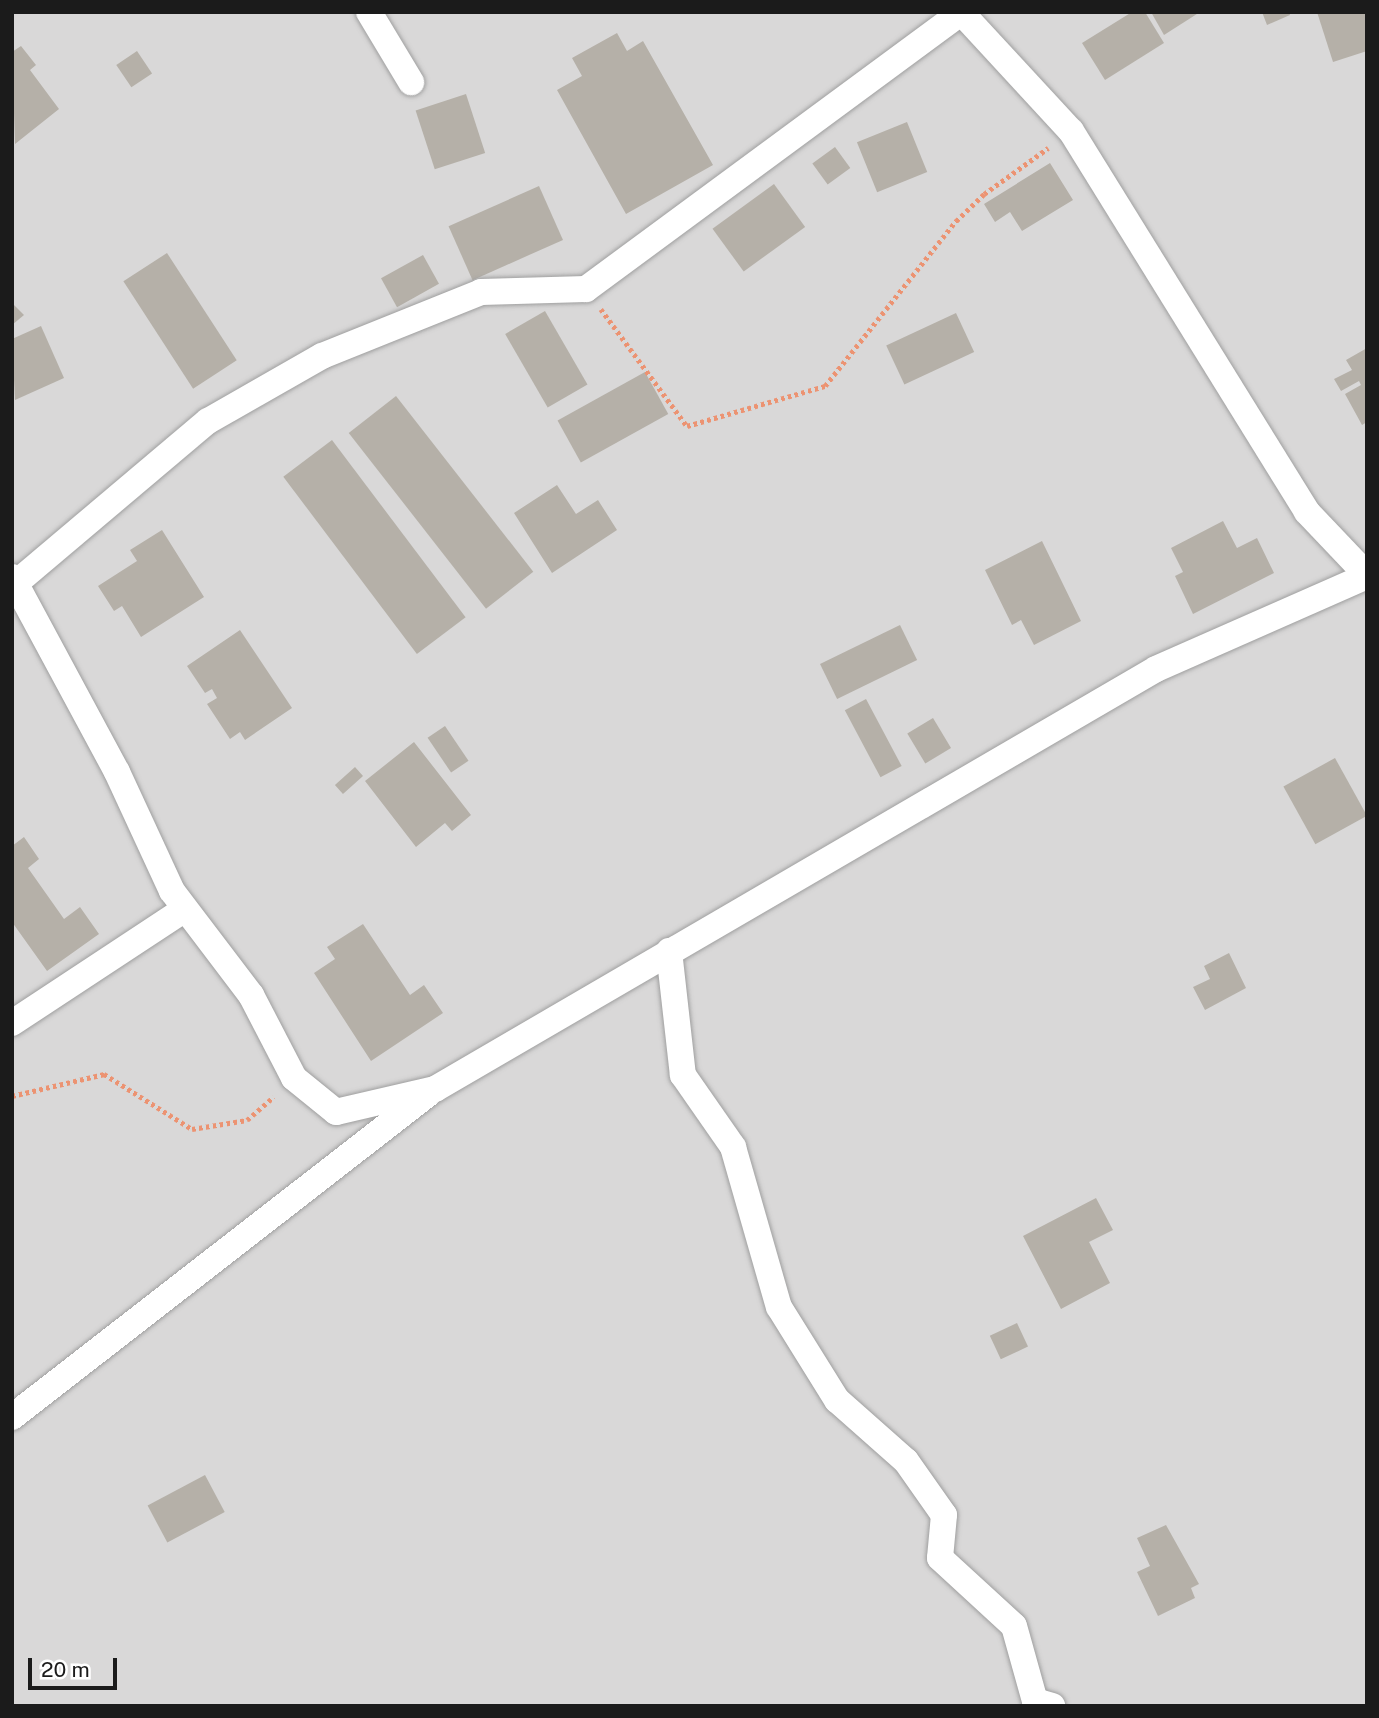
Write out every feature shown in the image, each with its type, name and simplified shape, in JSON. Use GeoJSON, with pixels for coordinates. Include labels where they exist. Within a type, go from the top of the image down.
{"type":"FeatureCollection","features":[{"type":"Feature","properties":{"kind":"street"},"geometry":{"type":"LineString","coordinates":[[369,12],[411,82]]}},
{"type":"Feature","properties":{"kind":"street"},"geometry":{"type":"LineString","coordinates":[[12,1417],[435,1088],[1156,669],[1367,575],[1307,512],[1071,131],[961,13],[586,289],[481,292],[322,356],[208,421],[13,585],[185,909],[251,995],[294,1078],[336,1112],[435,1088]]}},
{"type":"Feature","properties":{"kind":"street"},"geometry":{"type":"LineString","coordinates":[[12,1023],[185,909]]}},
{"type":"Feature","properties":{"kind":"street"},"geometry":{"type":"LineString","coordinates":[[669,951],[683,1075],[733,1147],[779,1307],[837,1400],[906,1461],[944,1515],[940,1558],[1014,1626],[1035,1701],[1052,1706]]}},
{"type":"Feature","properties":{"kind":"path"},"geometry":{"type":"LineString","coordinates":[[586,289],[687,426],[825,386],[956,221],[984,194],[1071,131]]}},
{"type":"Feature","properties":{"kind":"path"},"geometry":{"type":"LineString","coordinates":[[12,1096],[103,1074],[192,1129],[247,1121],[294,1078]]}},
{"type":"Feature","properties":{"kind":"shaded area"},"geometry":{"type":"Polygon","coordinates":[[[12,12],[1367,12],[1367,1706],[12,1706],[12,12]]]}},
{"type":"Feature","properties":{"kind":"building"},"geometry":{"type":"Polygon","coordinates":[[[1132,12],[1145,12],[1164,43],[1105,80],[1082,43],[1132,12]]]}},
{"type":"Feature","properties":{"kind":"building"},"geometry":{"type":"Polygon","coordinates":[[[1151,12],[1200,12],[1164,35],[1151,12]]]}},
{"type":"Feature","properties":{"kind":"building"},"geometry":{"type":"Polygon","coordinates":[[[1262,12],[1289,12],[1290,15],[1267,25],[1262,12]]]}},
{"type":"Feature","properties":{"kind":"building"},"geometry":{"type":"Polygon","coordinates":[[[1317,12],[1367,12],[1367,51],[1333,62],[1317,12]]]}},
{"type":"Feature","properties":{"kind":"building"},"geometry":{"type":"Polygon","coordinates":[[[617,33],[627,51],[643,41],[713,165],[626,214],[557,90],[582,76],[572,58],[617,33]]]}},
{"type":"Feature","properties":{"kind":"building"},"geometry":{"type":"Polygon","coordinates":[[[21,46],[36,65],[30,70],[59,109],[15,144],[12,52],[21,46]]]}},
{"type":"Feature","properties":{"kind":"building"},"geometry":{"type":"Polygon","coordinates":[[[137,51],[152,73],[131,87],[116,65],[137,51]]]}},
{"type":"Feature","properties":{"kind":"building"},"geometry":{"type":"Polygon","coordinates":[[[466,94],[485,153],[435,169],[416,110],[466,94]]]}},
{"type":"Feature","properties":{"kind":"building"},"geometry":{"type":"Polygon","coordinates":[[[907,122],[927,172],[877,192],[857,142],[907,122]]]}},
{"type":"Feature","properties":{"kind":"building"},"geometry":{"type":"Polygon","coordinates":[[[835,147],[850,168],[828,184],[812,163],[835,147]]]}},
{"type":"Feature","properties":{"kind":"building"},"geometry":{"type":"Polygon","coordinates":[[[1050,163],[1073,200],[1022,231],[1010,212],[995,222],[984,204],[1050,163]]]}},
{"type":"Feature","properties":{"kind":"building"},"geometry":{"type":"Polygon","coordinates":[[[774,184],[805,227],[744,272],[713,229],[774,184]]]}},
{"type":"Feature","properties":{"kind":"building"},"geometry":{"type":"Polygon","coordinates":[[[539,186],[563,240],[473,280],[449,226],[539,186]]]}},
{"type":"Feature","properties":{"kind":"building"},"geometry":{"type":"Polygon","coordinates":[[[167,253],[237,360],[193,389],[123,281],[167,253]]]}},
{"type":"Feature","properties":{"kind":"building"},"geometry":{"type":"Polygon","coordinates":[[[423,255],[439,284],[397,307],[381,278],[423,255]]]}},
{"type":"Feature","properties":{"kind":"building"},"geometry":{"type":"Polygon","coordinates":[[[12,303],[24,315],[12,325],[12,303]]]}},
{"type":"Feature","properties":{"kind":"building"},"geometry":{"type":"Polygon","coordinates":[[[545,311],[588,385],[548,408],[505,334],[545,311]]]}},
{"type":"Feature","properties":{"kind":"building"},"geometry":{"type":"Polygon","coordinates":[[[956,313],[974,352],[904,385],[886,346],[956,313]]]}},
{"type":"Feature","properties":{"kind":"building"},"geometry":{"type":"Polygon","coordinates":[[[41,326],[64,378],[15,400],[12,339],[41,326]]]}},
{"type":"Feature","properties":{"kind":"building"},"geometry":{"type":"Polygon","coordinates":[[[1367,348],[1367,422],[1362,425],[1345,394],[1361,385],[1359,381],[1341,391],[1334,379],[1352,370],[1346,360],[1367,348]]]}},
{"type":"Feature","properties":{"kind":"building"},"geometry":{"type":"Polygon","coordinates":[[[645,372],[668,414],[581,462],[558,420],[645,372]]]}},
{"type":"Feature","properties":{"kind":"building"},"geometry":{"type":"Polygon","coordinates":[[[396,396],[533,572],[486,609],[349,433],[396,396]]]}},
{"type":"Feature","properties":{"kind":"building"},"geometry":{"type":"Polygon","coordinates":[[[332,440],[466,617],[417,654],[283,477],[332,440]]]}},
{"type":"Feature","properties":{"kind":"building"},"geometry":{"type":"Polygon","coordinates":[[[557,485],[576,514],[598,500],[617,530],[552,573],[514,513],[557,485]]]}},
{"type":"Feature","properties":{"kind":"building"},"geometry":{"type":"Polygon","coordinates":[[[1223,521],[1237,548],[1257,538],[1274,573],[1193,614],[1175,576],[1183,572],[1171,548],[1223,521]]]}},
{"type":"Feature","properties":{"kind":"building"},"geometry":{"type":"Polygon","coordinates":[[[162,530],[204,597],[141,637],[122,606],[114,611],[98,586],[137,561],[130,550],[162,530]]]}},
{"type":"Feature","properties":{"kind":"building"},"geometry":{"type":"Polygon","coordinates":[[[1042,541],[1081,621],[1034,645],[1021,620],[1012,625],[985,570],[1042,541]]]}},
{"type":"Feature","properties":{"kind":"building"},"geometry":{"type":"Polygon","coordinates":[[[900,625],[917,660],[837,699],[820,664],[900,625]]]}},
{"type":"Feature","properties":{"kind":"building"},"geometry":{"type":"Polygon","coordinates":[[[240,630],[292,708],[245,740],[240,732],[230,739],[207,704],[217,698],[212,689],[205,693],[187,666],[240,630]]]}},
{"type":"Feature","properties":{"kind":"building"},"geometry":{"type":"Polygon","coordinates":[[[866,699],[902,766],[880,777],[845,710],[866,699]]]}},
{"type":"Feature","properties":{"kind":"building"},"geometry":{"type":"Polygon","coordinates":[[[933,718],[951,748],[925,763],[907,733],[933,718]]]}},
{"type":"Feature","properties":{"kind":"building"},"geometry":{"type":"Polygon","coordinates":[[[445,726],[468,761],[451,773],[428,738],[445,726]]]}},
{"type":"Feature","properties":{"kind":"building"},"geometry":{"type":"Polygon","coordinates":[[[414,742],[471,815],[452,831],[445,823],[416,847],[365,781],[414,742]]]}},
{"type":"Feature","properties":{"kind":"building"},"geometry":{"type":"Polygon","coordinates":[[[1335,758],[1367,816],[1315,844],[1283,787],[1335,758]]]}},
{"type":"Feature","properties":{"kind":"building"},"geometry":{"type":"Polygon","coordinates":[[[355,767],[363,776],[343,794],[335,785],[355,767]]]}},
{"type":"Feature","properties":{"kind":"building"},"geometry":{"type":"Polygon","coordinates":[[[24,837],[39,859],[28,868],[64,919],[80,907],[99,934],[47,971],[12,922],[12,846],[24,837]]]}},
{"type":"Feature","properties":{"kind":"building"},"geometry":{"type":"Polygon","coordinates":[[[363,924],[410,995],[424,985],[443,1013],[371,1061],[314,973],[335,959],[327,947],[363,924]]]}},
{"type":"Feature","properties":{"kind":"building"},"geometry":{"type":"Polygon","coordinates":[[[1229,953],[1246,988],[1205,1010],[1193,987],[1210,979],[1204,966],[1229,953]]]}},
{"type":"Feature","properties":{"kind":"building"},"geometry":{"type":"Polygon","coordinates":[[[1096,1198],[1113,1230],[1089,1242],[1110,1283],[1061,1309],[1023,1236],[1096,1198]]]}},
{"type":"Feature","properties":{"kind":"building"},"geometry":{"type":"Polygon","coordinates":[[[1017,1323],[1028,1347],[1001,1359],[990,1336],[1017,1323]]]}},
{"type":"Feature","properties":{"kind":"building"},"geometry":{"type":"Polygon","coordinates":[[[205,1475],[225,1512],[167,1543],[148,1506],[205,1475]]]}},
{"type":"Feature","properties":{"kind":"building"},"geometry":{"type":"Polygon","coordinates":[[[1166,1525],[1199,1584],[1191,1588],[1195,1598],[1158,1616],[1137,1572],[1150,1566],[1137,1538],[1166,1525]]]}}]}
